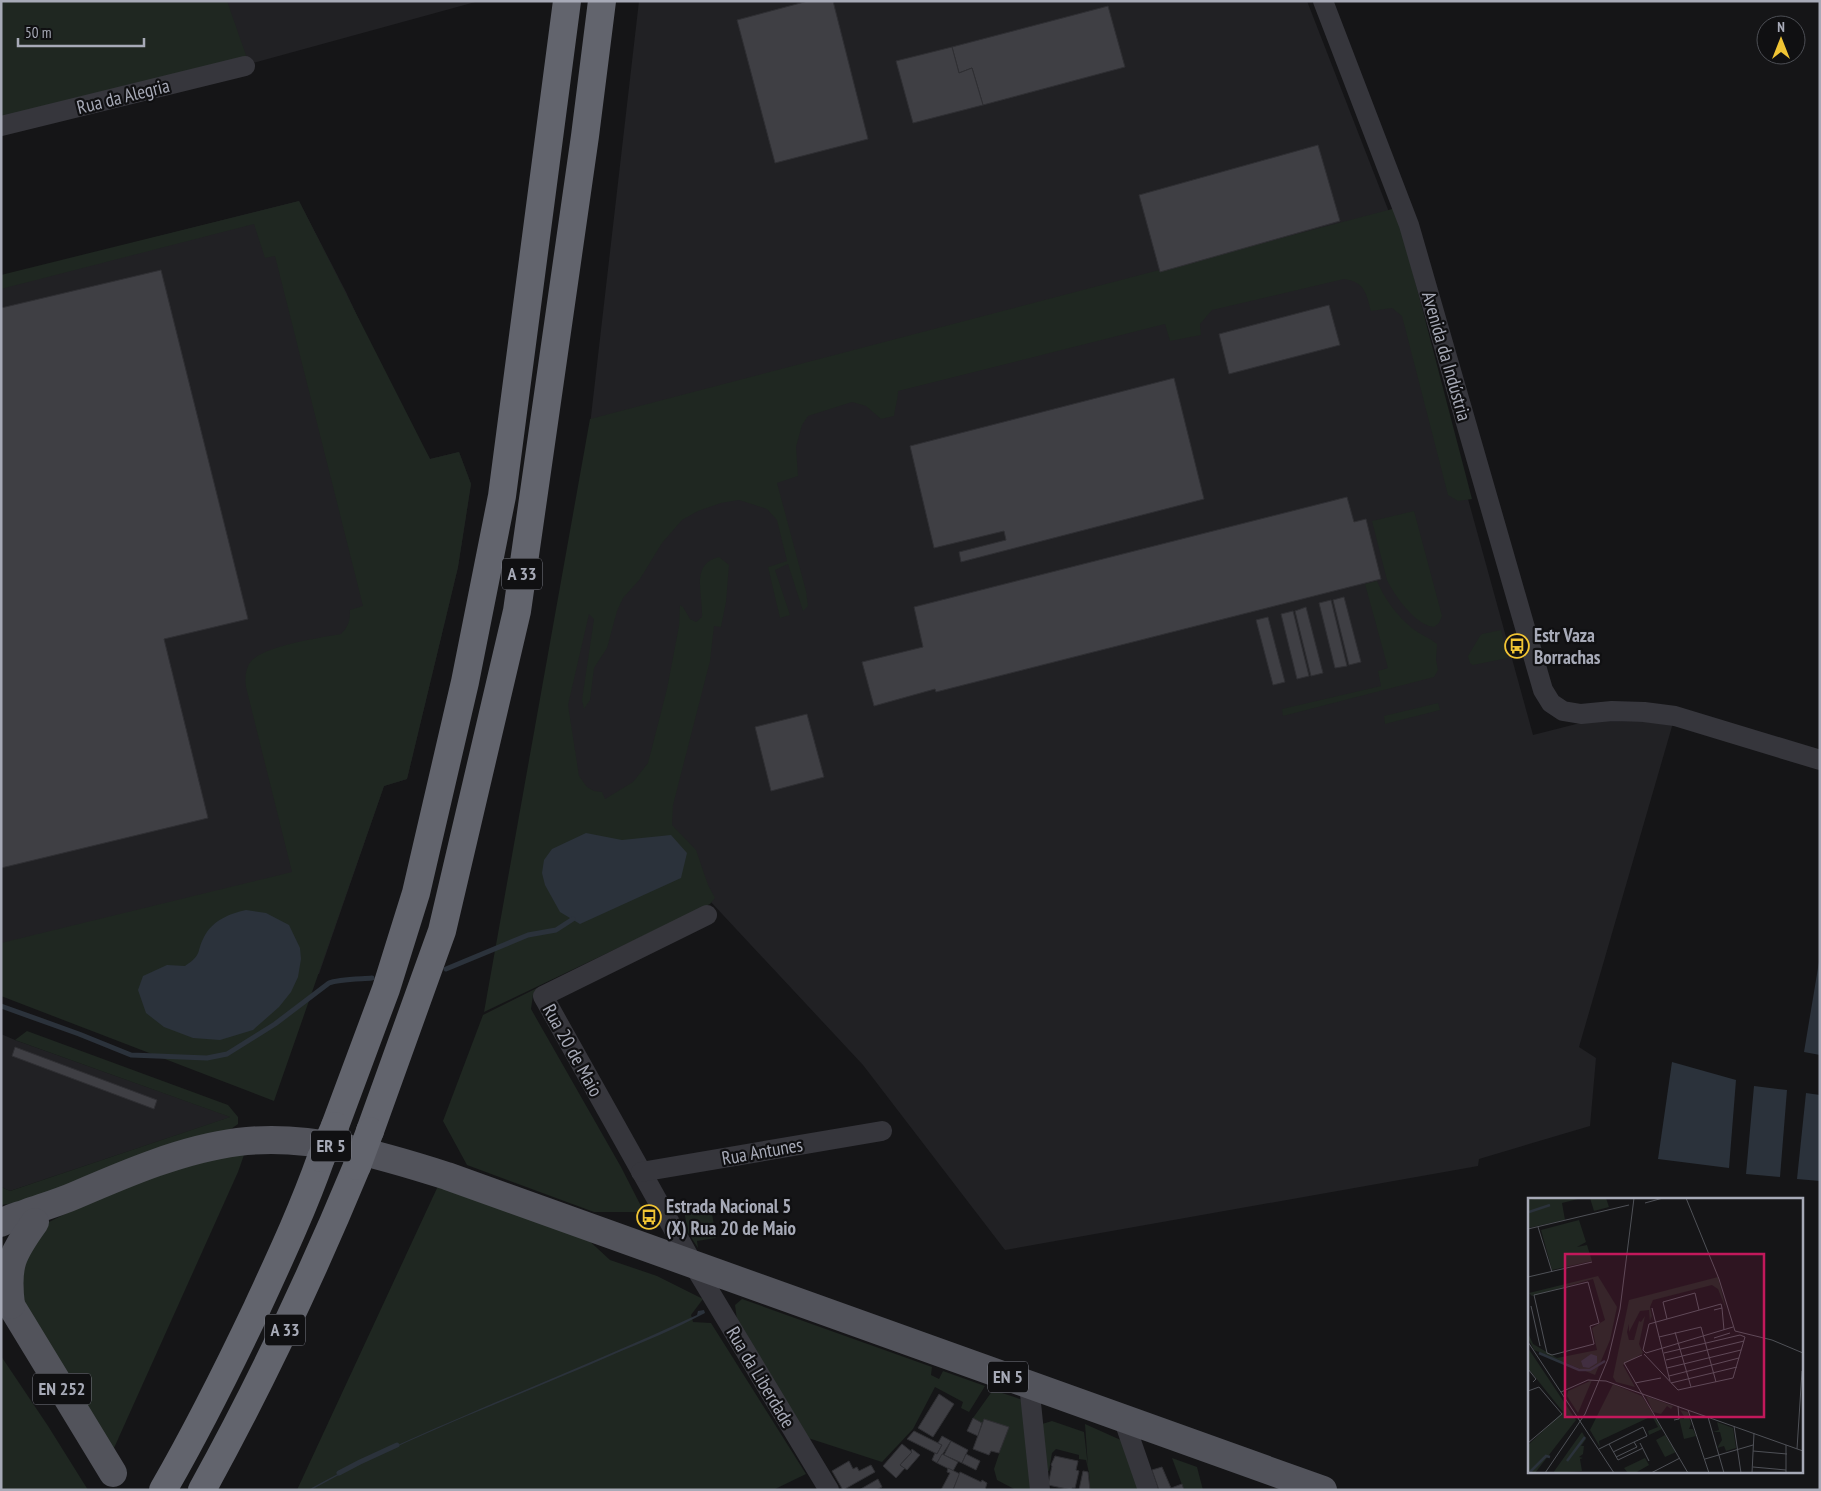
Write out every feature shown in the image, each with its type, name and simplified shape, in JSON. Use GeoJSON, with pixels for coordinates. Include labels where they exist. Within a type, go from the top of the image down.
{"type":"FeatureCollection","features":[{"type":"Feature","properties":{"kind":"highway","name":"A 33"},"geometry":{"type":"LineString","coordinates":[[163,1490],[242,1340],[312,1186],[380,1005],[411,910],[465,682],[502,496],[567,1]]}},
{"type":"Feature","properties":{"kind":"highway","name":"A 33"},"geometry":{"type":"LineString","coordinates":[[202,1490],[288,1324],[357,1166],[442,931],[517,611],[584,146],[602,1]]}},
{"type":"Feature","properties":{"kind":"main road","name":"ER 5"},"geometry":{"type":"LineString","coordinates":[[35,1222],[66,1199],[133,1172],[213,1146],[247,1141],[304,1142],[374,1155],[430,1171],[693,1264]]}},
{"type":"Feature","properties":{"kind":"main road"},"geometry":{"type":"LineString","coordinates":[[1,1215],[66,1199]]}},
{"type":"Feature","properties":{"kind":"main road"},"geometry":{"type":"LineString","coordinates":[[1,1223],[66,1199]]}},
{"type":"Feature","properties":{"kind":"main road"},"geometry":{"type":"LineString","coordinates":[[1,1243],[6,1242],[35,1222]]}},
{"type":"Feature","properties":{"kind":"main road"},"geometry":{"type":"LineString","coordinates":[[4,1304],[10,1267],[21,1241],[35,1222]]}},
{"type":"Feature","properties":{"kind":"main road","name":"EN 5"},"geometry":{"type":"LineString","coordinates":[[693,1264],[1124,1418],[1312,1488]]}},
{"type":"Feature","properties":{"kind":"main road","name":"EN 252"},"geometry":{"type":"LineString","coordinates":[[4,1304],[119,1481]]}},
{"type":"Feature","properties":{"kind":"street","name":"Avenida da Indústria"},"geometry":{"type":"LineString","coordinates":[[1323,1],[1409,225],[1543,690],[1550,703],[1563,711],[1580,714],[1612,711],[1644,712],[1675,716],[1820,760]]}},
{"type":"Feature","properties":{"kind":"street","name":"Rua da Alegria"},"geometry":{"type":"LineString","coordinates":[[1,126],[245,66]]}},
{"type":"Feature","properties":{"kind":"street","name":"Rua 20 de Maio"},"geometry":{"type":"LineString","coordinates":[[693,1264],[543,996],[707,915]]}},
{"type":"Feature","properties":{"kind":"street","name":"Rua Antunes"},"geometry":{"type":"LineString","coordinates":[[642,1172],[882,1130]]}},
{"type":"Feature","properties":{"kind":"street","name":"Rua da Liberdade"},"geometry":{"type":"LineString","coordinates":[[693,1264],[829,1490]]}},
{"type":"Feature","properties":{"kind":"street"},"geometry":{"type":"LineString","coordinates":[[1029,1384],[1040,1490]]}},
{"type":"Feature","properties":{"kind":"street"},"geometry":{"type":"LineString","coordinates":[[1124,1418],[1148,1490]]}},
{"type":"Feature","properties":{"kind":"shaded area"},"geometry":{"type":"Polygon","coordinates":[[[1,1],[479,1],[249,64],[1,1]]]}},
{"type":"Feature","properties":{"kind":"shaded area"},"geometry":{"type":"Polygon","coordinates":[[[1,1],[227,1],[249,64],[1,122],[1,1]]]}},
{"type":"Feature","properties":{"kind":"shaded area"},"geometry":{"type":"Polygon","coordinates":[[[639,1],[1307,1],[1389,212],[1533,735],[1592,720],[1673,723],[1579,1047],[1596,1058],[1590,1126],[1479,1159],[1478,1166],[1005,1250],[863,1065],[710,901],[541,983],[590,425],[639,1]]]}},
{"type":"Feature","properties":{"kind":"shaded area"},"geometry":{"type":"Polygon","coordinates":[[[299,201],[346,292],[393,393],[430,459],[459,452],[471,484],[458,567],[407,779],[384,786],[319,974],[1,994],[1,276],[299,201]]]}},
{"type":"Feature","properties":{"kind":"shaded area"},"geometry":{"type":"Polygon","coordinates":[[[299,201],[430,459],[459,452],[471,484],[458,567],[407,779],[384,786],[274,1101],[1,996],[1,943],[292,872],[246,687],[245,678],[247,670],[249,664],[255,658],[265,652],[291,644],[341,634],[348,623],[350,610],[363,606],[275,256],[265,258],[254,224],[1,289],[1,275],[299,201]]]}},
{"type":"Feature","properties":{"kind":"shaded area"},"geometry":{"type":"Polygon","coordinates":[[[1396,208],[1472,499],[1458,501],[1448,495],[1402,316],[1392,308],[1371,311],[1364,289],[1351,280],[1344,279],[1212,310],[1200,324],[1201,335],[1170,341],[1165,324],[898,391],[894,416],[881,419],[866,406],[852,402],[808,416],[802,425],[796,447],[798,476],[777,483],[806,591],[808,606],[803,611],[788,564],[775,570],[790,615],[780,618],[768,567],[787,561],[777,520],[767,509],[739,500],[721,503],[698,511],[682,520],[662,543],[640,579],[623,598],[617,611],[607,648],[594,668],[590,700],[584,709],[582,700],[594,619],[589,614],[568,705],[579,776],[587,787],[594,791],[602,792],[605,799],[633,782],[648,763],[667,689],[679,626],[680,605],[690,619],[696,622],[702,617],[700,581],[704,566],[719,557],[729,565],[726,602],[721,627],[714,626],[710,661],[673,805],[672,825],[696,850],[708,885],[715,898],[710,904],[484,1012],[590,419],[1396,208]]]}},
{"type":"Feature","properties":{"kind":"shaded area"},"geometry":{"type":"Polygon","coordinates":[[[1414,511],[1442,616],[1439,623],[1434,627],[1413,616],[1390,586],[1372,521],[1414,511]]]}},
{"type":"Feature","properties":{"kind":"shaded area"},"geometry":{"type":"Polygon","coordinates":[[[1377,581],[1384,595],[1402,619],[1413,629],[1437,644],[1436,660],[1438,670],[1434,677],[1283,716],[1282,709],[1381,686],[1378,671],[1388,668],[1365,584],[1377,581]]]}},
{"type":"Feature","properties":{"kind":"shaded area"},"geometry":{"type":"Polygon","coordinates":[[[1501,630],[1508,658],[1473,665],[1470,663],[1468,656],[1480,636],[1501,630]]]}},
{"type":"Feature","properties":{"kind":"shaded area"},"geometry":{"type":"Polygon","coordinates":[[[1438,703],[1440,710],[1385,724],[1384,716],[1438,703]]]}},
{"type":"Feature","properties":{"kind":"shaded area"},"geometry":{"type":"Polygon","coordinates":[[[586,833],[622,840],[671,835],[687,853],[681,878],[580,924],[560,912],[545,885],[542,873],[544,860],[552,849],[586,833]]]}},
{"type":"Feature","properties":{"kind":"shaded area"},"geometry":{"type":"Polygon","coordinates":[[[246,910],[266,913],[289,925],[300,948],[301,959],[298,977],[291,992],[279,1007],[253,1030],[220,1040],[193,1038],[164,1027],[146,1013],[138,990],[143,976],[167,965],[185,966],[197,956],[204,937],[212,926],[228,916],[246,910]]]}},
{"type":"Feature","properties":{"kind":"shaded area"},"geometry":{"type":"Polygon","coordinates":[[[1820,956],[1820,1055],[1804,1052],[1820,956]]]}},
{"type":"Feature","properties":{"kind":"shaded area"},"geometry":{"type":"Polygon","coordinates":[[[541,986],[533,995],[531,1009],[621,1167],[642,1208],[639,1212],[594,1212],[467,1165],[443,1121],[483,1015],[541,986]]]}},
{"type":"Feature","properties":{"kind":"shaded area"},"geometry":{"type":"Polygon","coordinates":[[[27,1031],[228,1105],[238,1117],[238,1124],[228,1131],[16,1203],[1,1205],[1,1187],[10,1191],[230,1117],[15,1040],[27,1031]]]}},
{"type":"Feature","properties":{"kind":"shaded area"},"geometry":{"type":"Polygon","coordinates":[[[1,1034],[231,1117],[10,1191],[1,1187],[1,1034]]]}},
{"type":"Feature","properties":{"kind":"shaded area"},"geometry":{"type":"Polygon","coordinates":[[[1672,1062],[1736,1080],[1729,1168],[1658,1159],[1672,1062]]]}},
{"type":"Feature","properties":{"kind":"shaded area"},"geometry":{"type":"Polygon","coordinates":[[[1754,1086],[1787,1090],[1780,1177],[1746,1174],[1754,1086]]]}},
{"type":"Feature","properties":{"kind":"shaded area"},"geometry":{"type":"Polygon","coordinates":[[[1806,1093],[1820,1095],[1820,1181],[1797,1179],[1806,1093]]]}},
{"type":"Feature","properties":{"kind":"shaded area"},"geometry":{"type":"Polygon","coordinates":[[[245,1152],[238,1172],[114,1448],[87,1412],[19,1294],[20,1262],[43,1225],[63,1215],[150,1176],[245,1152]]]}},
{"type":"Feature","properties":{"kind":"shaded area"},"geometry":{"type":"Polygon","coordinates":[[[438,1186],[584,1236],[610,1260],[657,1276],[703,1299],[691,1315],[693,1322],[711,1323],[806,1474],[773,1490],[297,1490],[438,1186]]]}},
{"type":"Feature","properties":{"kind":"shaded area"},"geometry":{"type":"Polygon","coordinates":[[[711,1207],[716,1238],[697,1241],[698,1248],[681,1222],[686,1221],[684,1211],[711,1207]]]}},
{"type":"Feature","properties":{"kind":"shaded area"},"geometry":{"type":"Polygon","coordinates":[[[742,1299],[932,1367],[931,1375],[939,1379],[943,1371],[985,1386],[969,1412],[961,1408],[963,1402],[935,1387],[913,1429],[882,1462],[808,1438],[737,1320],[735,1305],[742,1299]]]}},
{"type":"Feature","properties":{"kind":"shaded area"},"geometry":{"type":"Polygon","coordinates":[[[704,1310],[705,1313],[671,1330],[422,1435],[308,1490],[350,1468],[393,1447],[643,1339],[697,1315],[698,1311],[704,1310]]]}},
{"type":"Feature","properties":{"kind":"shaded area"},"geometry":{"type":"Polygon","coordinates":[[[1,1356],[48,1426],[88,1490],[1,1490],[1,1356]]]}},
{"type":"Feature","properties":{"kind":"shaded area"},"geometry":{"type":"Polygon","coordinates":[[[993,1390],[1026,1401],[1035,1490],[1016,1490],[997,1480],[994,1469],[1008,1427],[984,1419],[982,1423],[973,1418],[993,1390]]]}},
{"type":"Feature","properties":{"kind":"shaded area"},"geometry":{"type":"Polygon","coordinates":[[[1052,1421],[1084,1432],[1088,1467],[1085,1424],[1123,1441],[1139,1490],[1090,1490],[1086,1460],[1079,1459],[1079,1455],[1056,1449],[1052,1453],[1049,1471],[1044,1470],[1042,1424],[1052,1421]]]}},
{"type":"Feature","properties":{"kind":"shaded area"},"geometry":{"type":"Polygon","coordinates":[[[1172,1458],[1197,1467],[1203,1490],[1184,1490],[1172,1458]]]}},
{"type":"Feature","properties":{"kind":"building"},"geometry":{"type":"Polygon","coordinates":[[[808,1],[833,1],[868,139],[775,163],[737,20],[808,1]]]}},
{"type":"Feature","properties":{"kind":"building"},"geometry":{"type":"Polygon","coordinates":[[[1108,6],[1125,67],[983,105],[972,68],[959,73],[952,47],[1108,6]]]}},
{"type":"Feature","properties":{"kind":"building"},"geometry":{"type":"Polygon","coordinates":[[[952,47],[959,73],[972,68],[983,105],[913,123],[896,61],[952,47]]]}},
{"type":"Feature","properties":{"kind":"building"},"geometry":{"type":"Polygon","coordinates":[[[1318,145],[1340,221],[1160,272],[1139,195],[1318,145]]]}},
{"type":"Feature","properties":{"kind":"building"},"geometry":{"type":"Polygon","coordinates":[[[161,270],[248,619],[164,639],[208,818],[1,868],[1,308],[161,270]]]}},
{"type":"Feature","properties":{"kind":"building"},"geometry":{"type":"Polygon","coordinates":[[[1329,305],[1340,345],[1229,374],[1219,334],[1329,305]]]}},
{"type":"Feature","properties":{"kind":"building"},"geometry":{"type":"Polygon","coordinates":[[[1174,378],[1204,499],[961,562],[959,552],[1006,540],[1004,531],[934,548],[910,446],[1174,378]]]}},
{"type":"Feature","properties":{"kind":"building"},"geometry":{"type":"Polygon","coordinates":[[[1347,497],[1354,522],[1366,519],[1381,579],[936,692],[935,689],[874,706],[862,662],[923,647],[914,607],[1347,497]]]}},
{"type":"Feature","properties":{"kind":"building"},"geometry":{"type":"Polygon","coordinates":[[[1344,597],[1361,662],[1349,665],[1333,600],[1344,597]]]}},
{"type":"Feature","properties":{"kind":"building"},"geometry":{"type":"Polygon","coordinates":[[[1331,600],[1347,666],[1335,668],[1319,603],[1331,600]]]}},
{"type":"Feature","properties":{"kind":"building"},"geometry":{"type":"Polygon","coordinates":[[[1306,607],[1323,673],[1311,676],[1295,611],[1306,607]]]}},
{"type":"Feature","properties":{"kind":"building"},"geometry":{"type":"Polygon","coordinates":[[[1293,611],[1309,676],[1297,679],[1281,614],[1293,611]]]}},
{"type":"Feature","properties":{"kind":"building"},"geometry":{"type":"Polygon","coordinates":[[[1268,617],[1285,682],[1273,685],[1256,620],[1268,617]]]}},
{"type":"Feature","properties":{"kind":"building"},"geometry":{"type":"Polygon","coordinates":[[[807,714],[824,777],[771,791],[755,727],[807,714]]]}},
{"type":"Feature","properties":{"kind":"building"},"geometry":{"type":"Polygon","coordinates":[[[15,1047],[157,1100],[154,1109],[12,1056],[15,1047]]]}},
{"type":"Feature","properties":{"kind":"building"},"geometry":{"type":"Polygon","coordinates":[[[939,1394],[954,1404],[933,1437],[918,1428],[939,1394]]]}},
{"type":"Feature","properties":{"kind":"building"},"geometry":{"type":"Polygon","coordinates":[[[973,1418],[982,1423],[978,1436],[967,1431],[973,1418]]]}},
{"type":"Feature","properties":{"kind":"building"},"geometry":{"type":"Polygon","coordinates":[[[984,1419],[1009,1427],[999,1453],[991,1451],[989,1455],[973,1449],[984,1419]]]}},
{"type":"Feature","properties":{"kind":"building"},"geometry":{"type":"Polygon","coordinates":[[[914,1431],[942,1445],[937,1454],[907,1439],[914,1431]]]}},
{"type":"Feature","properties":{"kind":"building"},"geometry":{"type":"Polygon","coordinates":[[[942,1436],[951,1441],[937,1463],[932,1460],[942,1445],[938,1443],[942,1436]]]}},
{"type":"Feature","properties":{"kind":"building"},"geometry":{"type":"Polygon","coordinates":[[[951,1441],[968,1450],[962,1463],[944,1455],[951,1441]]]}},
{"type":"Feature","properties":{"kind":"building"},"geometry":{"type":"Polygon","coordinates":[[[902,1444],[912,1452],[900,1465],[905,1468],[896,1478],[883,1466],[902,1444]]]}},
{"type":"Feature","properties":{"kind":"building"},"geometry":{"type":"Polygon","coordinates":[[[912,1449],[920,1455],[907,1470],[900,1465],[912,1452],[912,1449]]]}},
{"type":"Feature","properties":{"kind":"building"},"geometry":{"type":"Polygon","coordinates":[[[942,1454],[958,1462],[953,1471],[937,1463],[942,1454]]]}},
{"type":"Feature","properties":{"kind":"building"},"geometry":{"type":"Polygon","coordinates":[[[966,1454],[980,1461],[976,1470],[962,1463],[966,1454]]]}},
{"type":"Feature","properties":{"kind":"building"},"geometry":{"type":"Polygon","coordinates":[[[1055,1456],[1078,1461],[1076,1470],[1079,1471],[1075,1488],[1072,1488],[1072,1490],[1048,1485],[1051,1465],[1055,1456]]]}},
{"type":"Feature","properties":{"kind":"building"},"geometry":{"type":"Polygon","coordinates":[[[849,1461],[853,1469],[857,1467],[859,1471],[871,1465],[875,1472],[843,1490],[832,1471],[849,1461]]]}},
{"type":"Feature","properties":{"kind":"building"},"geometry":{"type":"Polygon","coordinates":[[[1162,1467],[1171,1488],[1182,1484],[1184,1490],[1159,1490],[1152,1470],[1162,1467]]]}},
{"type":"Feature","properties":{"kind":"building"},"geometry":{"type":"Polygon","coordinates":[[[948,1468],[960,1474],[953,1490],[941,1490],[950,1473],[947,1472],[948,1468]]]}},
{"type":"Feature","properties":{"kind":"building"},"geometry":{"type":"Polygon","coordinates":[[[1083,1471],[1088,1472],[1090,1490],[1079,1490],[1083,1471]]]}},
{"type":"Feature","properties":{"kind":"building"},"geometry":{"type":"Polygon","coordinates":[[[960,1472],[987,1483],[985,1490],[953,1490],[960,1472]]]}},
{"type":"Feature","properties":{"kind":"building"},"geometry":{"type":"Polygon","coordinates":[[[878,1479],[882,1487],[876,1490],[859,1490],[878,1479]]]}},
{"type":"Feature","properties":{"kind":"waterway"},"geometry":{"type":"LineString","coordinates":[[446,969],[528,935],[556,930],[573,919]]}},
{"type":"Feature","properties":{"kind":"waterway"},"geometry":{"type":"LineString","coordinates":[[1,1006],[131,1055],[207,1058],[227,1054],[275,1024],[329,983],[372,978]]}},
{"type":"Feature","properties":{"kind":"waterway"},"geometry":{"type":"LineString","coordinates":[[339,1473],[397,1445]]}},
{"type":"Feature","properties":{"kind":"place","name":"Estr Vaza Borrachas"},"geometry":{"type":"Point","coordinates":[1517,646]}},
{"type":"Feature","properties":{"kind":"place","name":"Estrada Nacional 5 (X) Rua 20 de Maio"},"geometry":{"type":"Point","coordinates":[649,1217]}}]}
